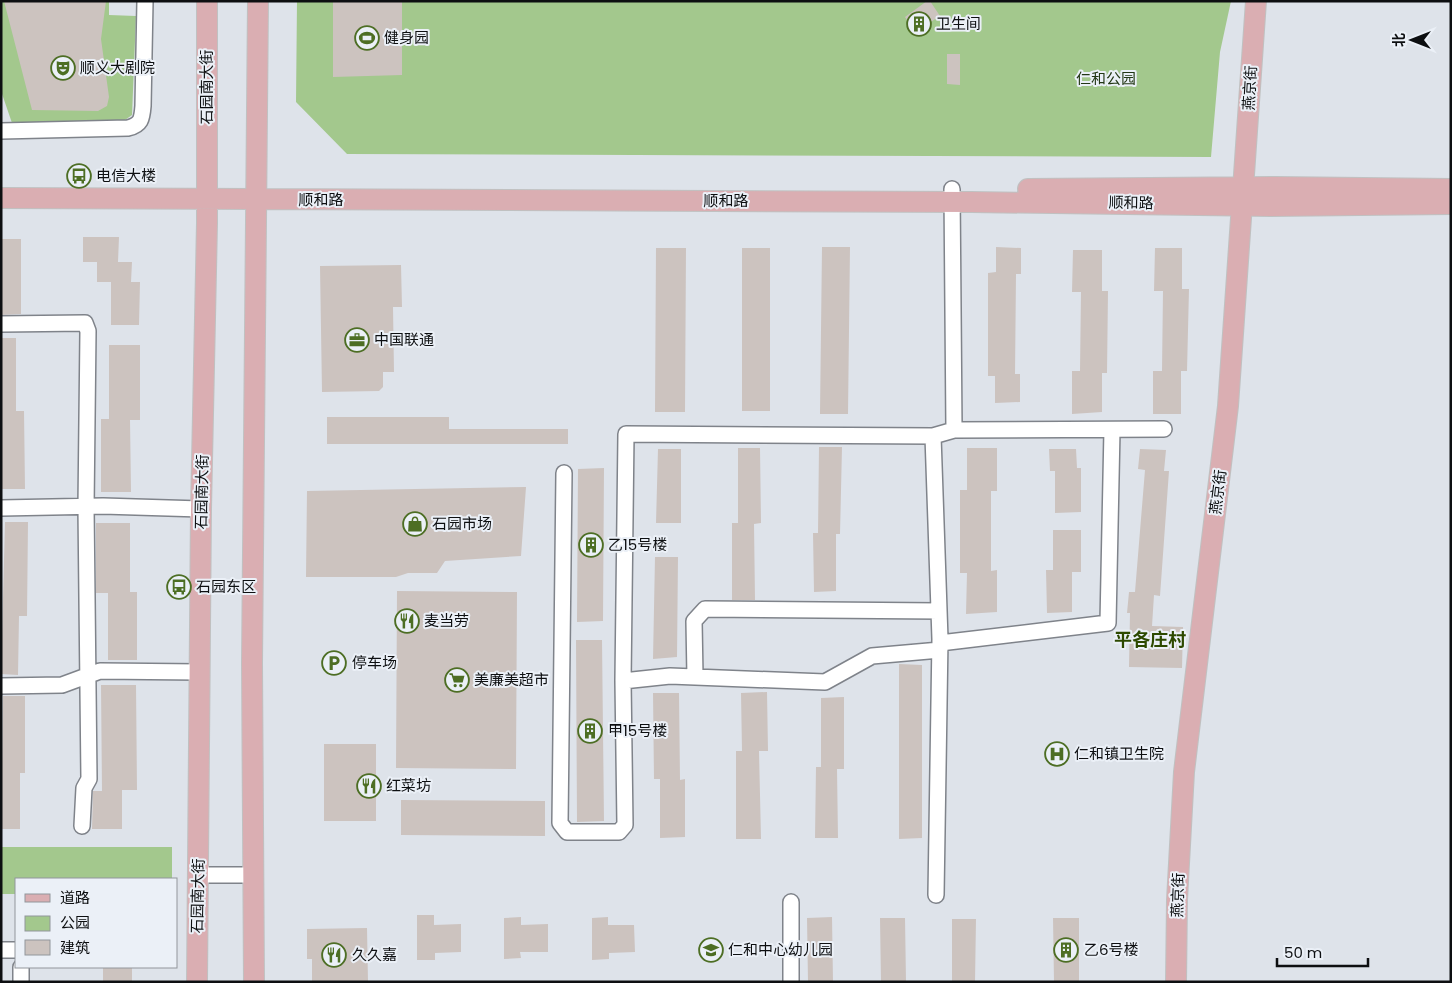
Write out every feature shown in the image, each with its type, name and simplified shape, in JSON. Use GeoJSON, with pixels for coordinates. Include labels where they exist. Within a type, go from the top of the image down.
{"type":"FeatureCollection","features":[{"type":"Feature","properties":{"kind":"main road","name":"石园南大街"},"geometry":{"type":"LineString","coordinates":[[197,982],[201,509],[207,193],[207,1]]}},
{"type":"Feature","properties":{"kind":"main road"},"geometry":{"type":"LineString","coordinates":[[254,982],[252,663],[258,1]]}},
{"type":"Feature","properties":{"kind":"main road","name":"燕京街"},"geometry":{"type":"LineString","coordinates":[[1176,982],[1177,900],[1184,772],[1228,406],[1244,197],[1256,1]]}},
{"type":"Feature","properties":{"kind":"main road","name":"顺和路"},"geometry":{"type":"LineString","coordinates":[[1,186],[207,193]]}},
{"type":"Feature","properties":{"kind":"main road","name":"顺和路"},"geometry":{"type":"LineString","coordinates":[[1244,197],[1451,189]]}},
{"type":"Feature","properties":{"kind":"main road","name":"顺和路"},"geometry":{"type":"LineString","coordinates":[[1,198],[207,193],[952,195],[1244,197],[1451,204]]}},
{"type":"Feature","properties":{"kind":"street"},"geometry":{"type":"LineString","coordinates":[[1,131],[128,128],[136,126],[142,119],[143,106],[145,1]]}},
{"type":"Feature","properties":{"kind":"street"},"geometry":{"type":"LineString","coordinates":[[952,195],[954,430]]}},
{"type":"Feature","properties":{"kind":"street"},"geometry":{"type":"LineString","coordinates":[[1,324],[85,323],[88,331],[86,507],[89,779],[84,788],[82,826]]}},
{"type":"Feature","properties":{"kind":"street"},"geometry":{"type":"LineString","coordinates":[[564,472],[560,823],[567,832],[619,832],[625,825],[623,681],[626,434],[933,436],[954,430],[1164,429]]}},
{"type":"Feature","properties":{"kind":"street"},"geometry":{"type":"LineString","coordinates":[[623,681],[670,676],[826,682],[872,656],[1108,623],[1112,430]]}},
{"type":"Feature","properties":{"kind":"street"},"geometry":{"type":"LineString","coordinates":[[933,436],[940,646],[936,895]]}},
{"type":"Feature","properties":{"kind":"street"},"geometry":{"type":"LineString","coordinates":[[1,508],[201,509]]}},
{"type":"Feature","properties":{"kind":"street"},"geometry":{"type":"LineString","coordinates":[[695,677],[694,622],[705,608],[939,611]]}},
{"type":"Feature","properties":{"kind":"street"},"geometry":{"type":"LineString","coordinates":[[1,686],[62,685],[100,671],[199,672]]}},
{"type":"Feature","properties":{"kind":"street"},"geometry":{"type":"LineString","coordinates":[[198,875],[254,875]]}},
{"type":"Feature","properties":{"kind":"street"},"geometry":{"type":"LineString","coordinates":[[791,902],[791,982]]}},
{"type":"Feature","properties":{"kind":"street"},"geometry":{"type":"LineString","coordinates":[[1,950],[15,950]]}},
{"type":"Feature","properties":{"kind":"street"},"geometry":{"type":"LineString","coordinates":[[21,968],[21,982]]}},
{"type":"Feature","properties":{"kind":"green space","name":"顺义大剧院"},"geometry":{"type":"Polygon","coordinates":[[[1,1],[109,1],[109,15],[136,16],[132,115],[125,120],[12,123],[1,91],[1,1]]]}},
{"type":"Feature","properties":{"kind":"green space","name":"仁和公园"},"geometry":{"type":"Polygon","coordinates":[[[297,1],[1231,1],[1220,52],[1211,157],[347,154],[296,102],[297,1]]]}},
{"type":"Feature","properties":{"kind":"green space"},"geometry":{"type":"Polygon","coordinates":[[[1,847],[172,847],[172,878],[15,878],[15,894],[1,894],[1,847]]]}},
{"type":"Feature","properties":{"kind":"building","name":"顺义大剧院"},"geometry":{"type":"Polygon","coordinates":[[[4,1],[106,1],[101,39],[109,97],[107,106],[98,111],[32,110],[4,1]]]}},
{"type":"Feature","properties":{"kind":"building","name":"健身园"},"geometry":{"type":"Polygon","coordinates":[[[333,1],[402,1],[402,75],[333,77],[333,1]]]}},
{"type":"Feature","properties":{"kind":"building","name":"卫生间"},"geometry":{"type":"Polygon","coordinates":[[[927,1],[930,1],[940,16],[915,32],[905,17],[927,1]]]}},
{"type":"Feature","properties":{"kind":"building"},"geometry":{"type":"Polygon","coordinates":[[[947,54],[960,54],[960,85],[947,84],[947,54]]]}},
{"type":"Feature","properties":{"kind":"building"},"geometry":{"type":"Polygon","coordinates":[[[83,237],[119,237],[118,262],[132,262],[131,282],[140,282],[139,325],[111,325],[111,282],[97,282],[97,262],[83,262],[83,237]]]}},
{"type":"Feature","properties":{"kind":"building"},"geometry":{"type":"Polygon","coordinates":[[[1,239],[21,239],[21,314],[1,315],[1,239]]]}},
{"type":"Feature","properties":{"kind":"building"},"geometry":{"type":"Polygon","coordinates":[[[822,247],[850,247],[848,414],[820,414],[822,247]]]}},
{"type":"Feature","properties":{"kind":"building"},"geometry":{"type":"Polygon","coordinates":[[[996,247],[1021,248],[1021,274],[1016,274],[1015,374],[1020,374],[1020,402],[995,403],[995,376],[988,376],[988,273],[996,272],[996,247]]]}},
{"type":"Feature","properties":{"kind":"building"},"geometry":{"type":"Polygon","coordinates":[[[656,248],[686,248],[685,412],[655,412],[656,248]]]}},
{"type":"Feature","properties":{"kind":"building"},"geometry":{"type":"Polygon","coordinates":[[[742,248],[770,248],[770,411],[742,411],[742,248]]]}},
{"type":"Feature","properties":{"kind":"building"},"geometry":{"type":"Polygon","coordinates":[[[1155,248],[1182,248],[1182,289],[1189,289],[1187,371],[1181,371],[1181,414],[1153,414],[1153,371],[1162,371],[1163,291],[1154,291],[1155,248]]]}},
{"type":"Feature","properties":{"kind":"building"},"geometry":{"type":"Polygon","coordinates":[[[1073,250],[1102,250],[1102,291],[1108,291],[1107,373],[1102,373],[1102,412],[1072,414],[1072,371],[1080,371],[1081,292],[1072,292],[1073,250]]]}},
{"type":"Feature","properties":{"kind":"building","name":"中国联通"},"geometry":{"type":"Polygon","coordinates":[[[401,265],[402,307],[393,307],[394,372],[383,372],[383,387],[379,391],[322,392],[320,266],[401,265]]]}},
{"type":"Feature","properties":{"kind":"building"},"geometry":{"type":"Polygon","coordinates":[[[1,338],[16,338],[16,411],[24,411],[25,489],[1,489],[1,338]]]}},
{"type":"Feature","properties":{"kind":"building"},"geometry":{"type":"Polygon","coordinates":[[[109,345],[140,345],[140,420],[130,420],[131,492],[101,492],[101,419],[109,419],[109,345]]]}},
{"type":"Feature","properties":{"kind":"building"},"geometry":{"type":"Polygon","coordinates":[[[327,417],[449,417],[449,429],[568,429],[568,444],[327,444],[327,417]]]}},
{"type":"Feature","properties":{"kind":"building"},"geometry":{"type":"Polygon","coordinates":[[[819,447],[842,447],[840,534],[836,534],[836,591],[814,592],[813,533],[818,533],[819,447]]]}},
{"type":"Feature","properties":{"kind":"building"},"geometry":{"type":"Polygon","coordinates":[[[738,448],[760,448],[761,523],[754,524],[755,600],[732,600],[732,523],[738,523],[738,448]]]}},
{"type":"Feature","properties":{"kind":"building"},"geometry":{"type":"Polygon","coordinates":[[[967,448],[997,448],[997,491],[991,491],[991,571],[997,570],[997,612],[966,614],[967,573],[960,573],[960,490],[967,490],[967,448]]]}},
{"type":"Feature","properties":{"kind":"building"},"geometry":{"type":"Polygon","coordinates":[[[658,449],[681,449],[681,523],[656,523],[658,449]]]}},
{"type":"Feature","properties":{"kind":"building"},"geometry":{"type":"Polygon","coordinates":[[[1049,449],[1076,449],[1077,468],[1081,468],[1081,512],[1055,513],[1055,471],[1050,471],[1049,449]]]}},
{"type":"Feature","properties":{"kind":"building"},"geometry":{"type":"Polygon","coordinates":[[[1140,449],[1166,450],[1164,471],[1169,471],[1160,596],[1154,595],[1152,626],[1183,627],[1182,668],[1129,667],[1130,613],[1127,613],[1129,592],[1135,592],[1145,470],[1138,469],[1140,449]]]}},
{"type":"Feature","properties":{"kind":"building","name":"乙15号楼"},"geometry":{"type":"Polygon","coordinates":[[[604,468],[603,621],[577,622],[578,469],[604,468]]]}},
{"type":"Feature","properties":{"kind":"building","name":"石园市场"},"geometry":{"type":"Polygon","coordinates":[[[526,487],[521,556],[445,561],[437,573],[408,573],[396,577],[306,577],[307,491],[526,487]]]}},
{"type":"Feature","properties":{"kind":"building"},"geometry":{"type":"Polygon","coordinates":[[[5,522],[28,522],[27,616],[19,616],[18,675],[1,674],[5,522]]]}},
{"type":"Feature","properties":{"kind":"building"},"geometry":{"type":"Polygon","coordinates":[[[96,523],[130,523],[130,592],[137,592],[137,660],[108,660],[108,593],[96,593],[96,523]]]}},
{"type":"Feature","properties":{"kind":"building"},"geometry":{"type":"Polygon","coordinates":[[[1053,530],[1081,530],[1081,572],[1072,572],[1072,612],[1047,613],[1046,570],[1053,570],[1053,530]]]}},
{"type":"Feature","properties":{"kind":"building"},"geometry":{"type":"Polygon","coordinates":[[[655,557],[678,557],[677,657],[653,659],[655,557]]]}},
{"type":"Feature","properties":{"kind":"building","name":"美廉美超市"},"geometry":{"type":"Polygon","coordinates":[[[397,591],[517,592],[516,769],[396,768],[397,591]]]}},
{"type":"Feature","properties":{"kind":"building","name":"甲15号楼"},"geometry":{"type":"Polygon","coordinates":[[[576,640],[602,640],[604,821],[577,822],[576,640]]]}},
{"type":"Feature","properties":{"kind":"building"},"geometry":{"type":"Polygon","coordinates":[[[899,664],[922,665],[922,838],[899,839],[899,664]]]}},
{"type":"Feature","properties":{"kind":"building"},"geometry":{"type":"Polygon","coordinates":[[[101,685],[136,685],[137,790],[122,790],[122,829],[92,829],[93,791],[102,791],[101,685]]]}},
{"type":"Feature","properties":{"kind":"building"},"geometry":{"type":"Polygon","coordinates":[[[767,692],[768,751],[759,751],[761,839],[736,839],[736,751],[742,751],[741,693],[767,692]]]}},
{"type":"Feature","properties":{"kind":"building"},"geometry":{"type":"Polygon","coordinates":[[[653,693],[679,693],[680,780],[685,779],[685,837],[660,838],[660,779],[654,779],[653,693]]]}},
{"type":"Feature","properties":{"kind":"building"},"geometry":{"type":"Polygon","coordinates":[[[3,696],[25,696],[25,773],[20,773],[20,829],[1,829],[3,696]]]}},
{"type":"Feature","properties":{"kind":"building"},"geometry":{"type":"Polygon","coordinates":[[[844,697],[844,769],[837,769],[838,838],[815,838],[816,767],[821,767],[821,698],[844,697]]]}},
{"type":"Feature","properties":{"kind":"building"},"geometry":{"type":"Polygon","coordinates":[[[324,744],[376,744],[376,821],[324,821],[324,744]]]}},
{"type":"Feature","properties":{"kind":"building"},"geometry":{"type":"Polygon","coordinates":[[[401,800],[545,801],[545,836],[401,835],[401,800]]]}},
{"type":"Feature","properties":{"kind":"building"},"geometry":{"type":"Polygon","coordinates":[[[417,915],[434,915],[434,925],[461,924],[461,952],[435,953],[435,960],[417,960],[417,915]]]}},
{"type":"Feature","properties":{"kind":"building"},"geometry":{"type":"Polygon","coordinates":[[[521,917],[521,925],[548,924],[548,952],[520,952],[521,958],[504,959],[504,918],[521,917]]]}},
{"type":"Feature","properties":{"kind":"building"},"geometry":{"type":"Polygon","coordinates":[[[608,917],[608,925],[634,925],[635,952],[609,953],[609,959],[592,960],[592,918],[608,917]]]}},
{"type":"Feature","properties":{"kind":"building"},"geometry":{"type":"Polygon","coordinates":[[[832,917],[833,982],[808,982],[807,918],[832,917]]]}},
{"type":"Feature","properties":{"kind":"building"},"geometry":{"type":"Polygon","coordinates":[[[880,918],[905,918],[906,982],[881,982],[880,918]]]}},
{"type":"Feature","properties":{"kind":"building","name":"乙6号楼"},"geometry":{"type":"Polygon","coordinates":[[[1053,918],[1079,918],[1079,982],[1054,982],[1053,918]]]}},
{"type":"Feature","properties":{"kind":"building"},"geometry":{"type":"Polygon","coordinates":[[[952,919],[976,919],[975,982],[952,982],[952,919]]]}},
{"type":"Feature","properties":{"kind":"building"},"geometry":{"type":"Polygon","coordinates":[[[367,928],[368,982],[312,982],[312,959],[307,959],[307,929],[367,928]]]}},
{"type":"Feature","properties":{"kind":"building"},"geometry":{"type":"Polygon","coordinates":[[[103,968],[132,968],[132,982],[103,982],[103,968]]]}},
{"type":"Feature","properties":{"kind":"place","name":"卫生间"},"geometry":{"type":"Point","coordinates":[919,24]}},
{"type":"Feature","properties":{"kind":"place","name":"健身园"},"geometry":{"type":"Point","coordinates":[367,38]}},
{"type":"Feature","properties":{"kind":"place","name":"顺义大剧院"},"geometry":{"type":"Point","coordinates":[63,68]}},
{"type":"Feature","properties":{"kind":"place","name":"电信大楼"},"geometry":{"type":"Point","coordinates":[79,176]}},
{"type":"Feature","properties":{"kind":"place","name":"中国联通"},"geometry":{"type":"Point","coordinates":[357,340]}},
{"type":"Feature","properties":{"kind":"place","name":"石园市场"},"geometry":{"type":"Point","coordinates":[415,524]}},
{"type":"Feature","properties":{"kind":"place","name":"乙15号楼"},"geometry":{"type":"Point","coordinates":[591,545]}},
{"type":"Feature","properties":{"kind":"place","name":"石园东区"},"geometry":{"type":"Point","coordinates":[179,587]}},
{"type":"Feature","properties":{"kind":"place","name":"麦当劳"},"geometry":{"type":"Point","coordinates":[407,621]}},
{"type":"Feature","properties":{"kind":"place","name":"停车场"},"geometry":{"type":"Point","coordinates":[334,663]}},
{"type":"Feature","properties":{"kind":"place","name":"美廉美超市"},"geometry":{"type":"Point","coordinates":[457,680]}},
{"type":"Feature","properties":{"kind":"place","name":"甲15号楼"},"geometry":{"type":"Point","coordinates":[590,731]}},
{"type":"Feature","properties":{"kind":"place","name":"仁和镇卫生院"},"geometry":{"type":"Point","coordinates":[1057,754]}},
{"type":"Feature","properties":{"kind":"place","name":"红菜坊"},"geometry":{"type":"Point","coordinates":[369,786]}},
{"type":"Feature","properties":{"kind":"place","name":"仁和中心幼儿园"},"geometry":{"type":"Point","coordinates":[711,950]}},
{"type":"Feature","properties":{"kind":"place","name":"乙6号楼"},"geometry":{"type":"Point","coordinates":[1066,950]}},
{"type":"Feature","properties":{"kind":"place","name":"久久嘉"},"geometry":{"type":"Point","coordinates":[334,955]}},
{"type":"Feature","properties":{"kind":"district","name":"平各庄村"},"geometry":{"type":"Point","coordinates":[1150,640]}}]}
